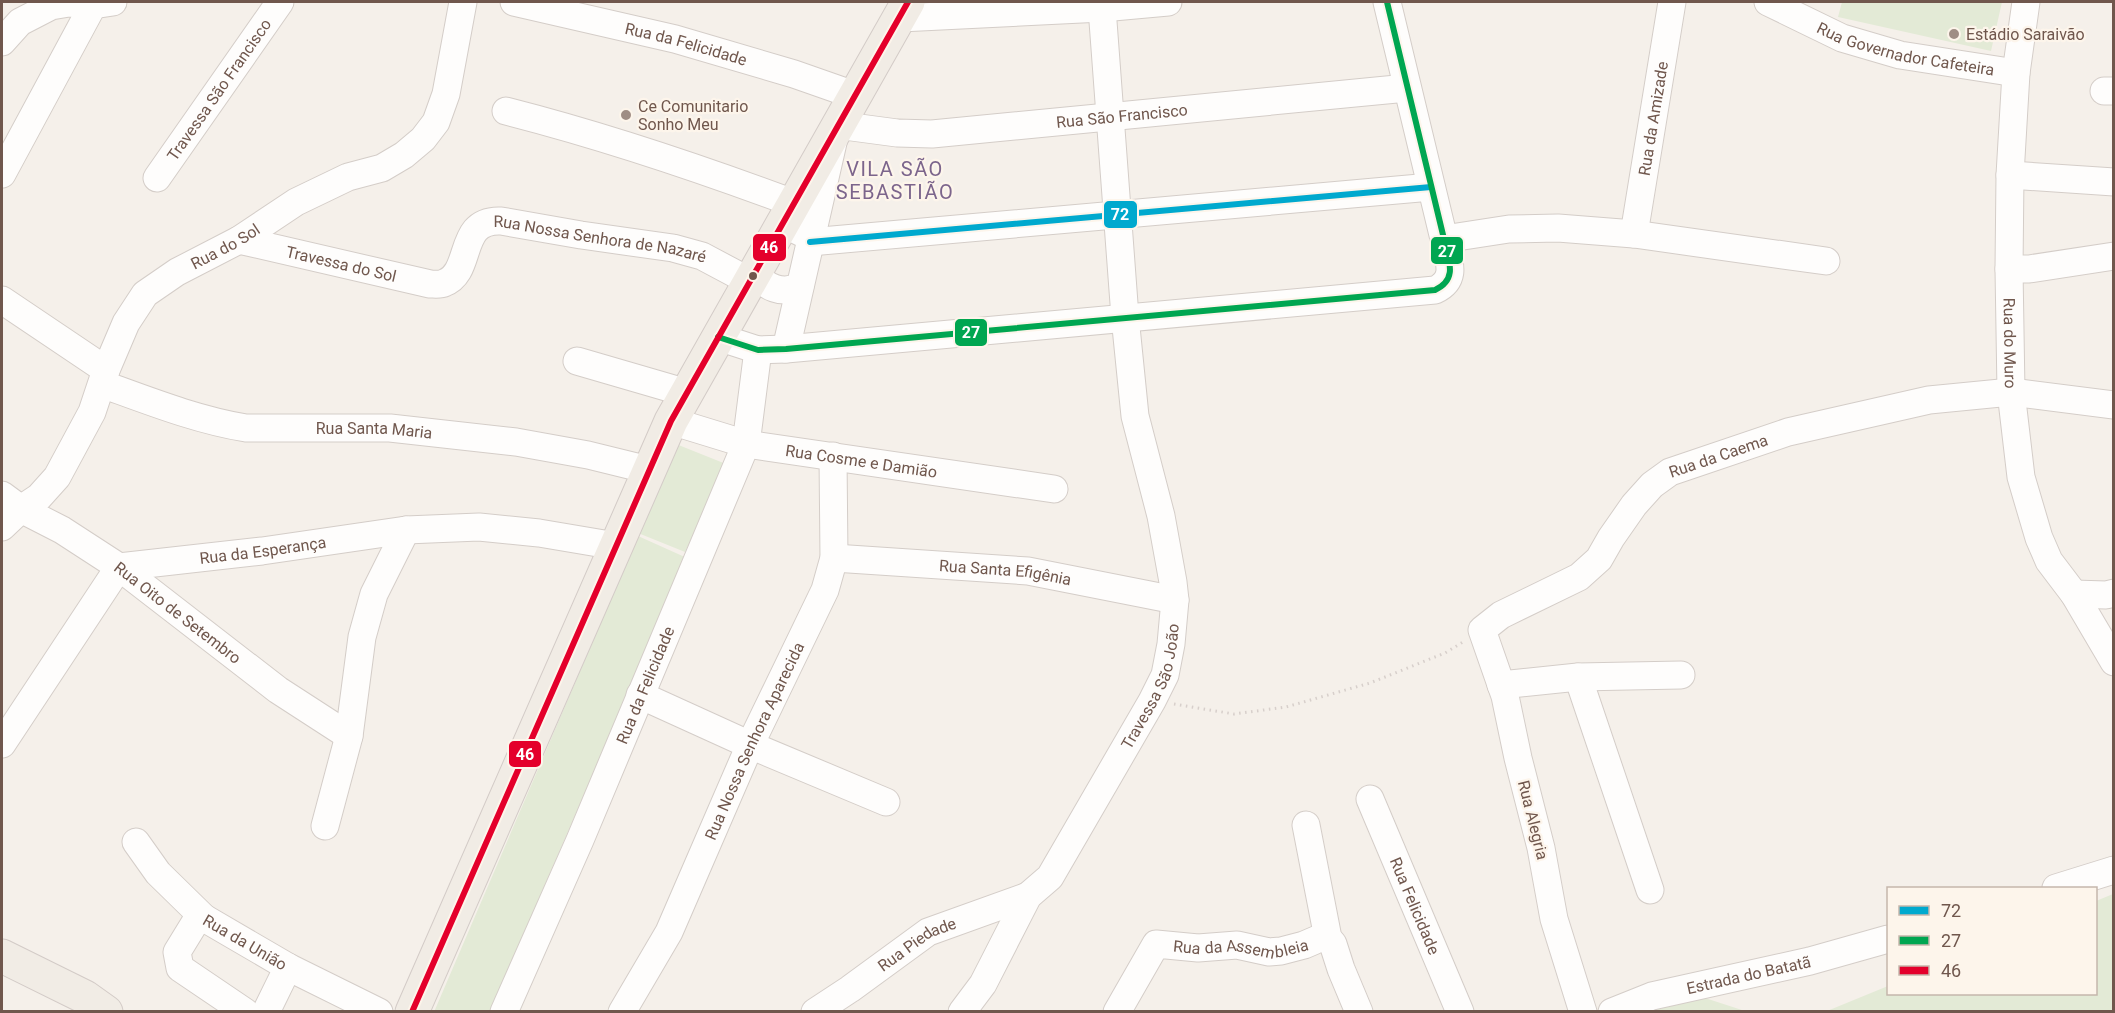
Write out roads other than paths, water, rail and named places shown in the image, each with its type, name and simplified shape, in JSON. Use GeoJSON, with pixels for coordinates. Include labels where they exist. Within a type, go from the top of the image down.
{"type":"FeatureCollection","features":[{"type":"Feature","properties":{"kind":"main road"},"geometry":{"type":"LineString","coordinates":[[412,1011],[671,421],[904,10]]}},
{"type":"Feature","properties":{"kind":"main road"},"geometry":{"type":"LineString","coordinates":[[2,956],[85,997],[106,1011]]}},
{"type":"Feature","properties":{"kind":"street","name":"Travessa São Francisco"},"geometry":{"type":"LineString","coordinates":[[157,178],[280,2]]}},
{"type":"Feature","properties":{"kind":"street","name":"Rua do Sol"},"geometry":{"type":"LineString","coordinates":[[2,527],[11,502],[39,497],[57,477],[92,412],[126,322],[145,294],[177,272],[239,240],[296,202],[348,177],[382,168],[404,155],[423,139],[436,122],[446,94],[463,2]]}},
{"type":"Feature","properties":{"kind":"street","name":"Rua da Felicidade"},"geometry":{"type":"LineString","coordinates":[[514,2],[675,39],[794,74],[854,95]]}},
{"type":"Feature","properties":{"kind":"street"},"geometry":{"type":"LineString","coordinates":[[904,10],[1102,8],[1168,2]]}},
{"type":"Feature","properties":{"kind":"street"},"geometry":{"type":"LineString","coordinates":[[718,337],[758,350],[786,349],[1435,290],[1444,286],[1451,272],[1388,2]]}},
{"type":"Feature","properties":{"kind":"street","name":"Rua da Amizade"},"geometry":{"type":"LineString","coordinates":[[1634,234],[1672,2]]}},
{"type":"Feature","properties":{"kind":"street","name":"Rua Governador Cafeteira"},"geometry":{"type":"LineString","coordinates":[[1768,2],[1817,13],[1842,38],[1900,55],[2016,73]]}},
{"type":"Feature","properties":{"kind":"street","name":"Rua do Muro"},"geometry":{"type":"LineString","coordinates":[[2026,2],[2016,73],[2010,175],[2009,269],[2011,392],[2022,477],[2038,538],[2049,561],[2074,594],[2114,662]]}},
{"type":"Feature","properties":{"kind":"street"},"geometry":{"type":"LineString","coordinates":[[2,42],[20,22],[51,6],[69,3],[103,3]]}},
{"type":"Feature","properties":{"kind":"street"},"geometry":{"type":"LineString","coordinates":[[2,174],[103,3]]}},
{"type":"Feature","properties":{"kind":"street"},"geometry":{"type":"LineString","coordinates":[[1102,8],[1125,317]]}},
{"type":"Feature","properties":{"kind":"street","name":"Rua São Francisco"},"geometry":{"type":"LineString","coordinates":[[837,125],[897,133],[933,134],[1407,88]]}},
{"type":"Feature","properties":{"kind":"street"},"geometry":{"type":"LineString","coordinates":[[506,111],[557,124],[694,166],[793,203]]}},
{"type":"Feature","properties":{"kind":"street"},"geometry":{"type":"LineString","coordinates":[[786,349],[837,125]]}},
{"type":"Feature","properties":{"kind":"street"},"geometry":{"type":"LineString","coordinates":[[2010,175],[2114,182]]}},
{"type":"Feature","properties":{"kind":"street"},"geometry":{"type":"LineString","coordinates":[[810,242],[1431,188]]}},
{"type":"Feature","properties":{"kind":"street","name":"Rua Nossa Senhora de Nazaré"},"geometry":{"type":"LineString","coordinates":[[444,283],[454,276],[462,264],[467,242],[474,231],[490,221],[673,248],[702,256],[752,276],[773,288],[790,290],[800,286]]}},
{"type":"Feature","properties":{"kind":"street"},"geometry":{"type":"LineString","coordinates":[[1444,239],[1509,229],[1548,228],[1634,234],[1826,261]]}},
{"type":"Feature","properties":{"kind":"street"},"geometry":{"type":"LineString","coordinates":[[776,234],[787,230],[798,231],[806,235],[810,242]]}},
{"type":"Feature","properties":{"kind":"street","name":"Travessa do Sol"},"geometry":{"type":"LineString","coordinates":[[239,240],[430,284],[444,283]]}},
{"type":"Feature","properties":{"kind":"street"},"geometry":{"type":"LineString","coordinates":[[2009,269],[2029,269],[2114,256]]}},
{"type":"Feature","properties":{"kind":"street","name":"Rua Santa Maria"},"geometry":{"type":"LineString","coordinates":[[2,300],[104,377],[160,405],[227,425],[246,428],[390,428],[516,442],[588,455],[650,470]]}},
{"type":"Feature","properties":{"kind":"street","name":"Travessa São João"},"geometry":{"type":"LineString","coordinates":[[962,1011],[984,984],[1028,896],[1050,876],[1165,675],[1171,644],[1175,600],[1173,582],[1161,516],[1135,416],[1125,317]]}},
{"type":"Feature","properties":{"kind":"street","name":"Rua da Felicidade"},"geometry":{"type":"LineString","coordinates":[[504,1011],[580,840],[746,444],[758,350]]}},
{"type":"Feature","properties":{"kind":"street"},"geometry":{"type":"LineString","coordinates":[[577,361],[687,393]]}},
{"type":"Feature","properties":{"kind":"street","name":"Rua da Caema"},"geometry":{"type":"LineString","coordinates":[[1482,630],[1501,615],[1579,577],[1599,559],[1611,537],[1652,484],[1670,472],[1798,430],[1929,400],[2011,392],[2114,405]]}},
{"type":"Feature","properties":{"kind":"street","name":"Rua Cosme e Damião"},"geometry":{"type":"LineString","coordinates":[[671,421],[746,444],[1053,489]]}},
{"type":"Feature","properties":{"kind":"street","name":"Rua Nossa Senhora Aparecida"},"geometry":{"type":"LineString","coordinates":[[622,1011],[669,932],[750,745],[821,600],[834,558],[833,456]]}},
{"type":"Feature","properties":{"kind":"street","name":"Rua Oito de Setembro"},"geometry":{"type":"LineString","coordinates":[[11,502],[62,530],[119,567],[278,690],[349,736]]}},
{"type":"Feature","properties":{"kind":"street","name":"Rua da Esperança"},"geometry":{"type":"LineString","coordinates":[[119,567],[262,551],[406,530],[479,527],[538,533],[616,546]]}},
{"type":"Feature","properties":{"kind":"street"},"geometry":{"type":"LineString","coordinates":[[326,826],[349,736],[362,637],[374,594],[406,530]]}},
{"type":"Feature","properties":{"kind":"street","name":"Rua Santa Efigênia"},"geometry":{"type":"LineString","coordinates":[[834,558],[1028,571],[1175,600]]}},
{"type":"Feature","properties":{"kind":"street"},"geometry":{"type":"LineString","coordinates":[[2,744],[119,567]]}},
{"type":"Feature","properties":{"kind":"street"},"geometry":{"type":"LineString","coordinates":[[2074,594],[2114,593]]}},
{"type":"Feature","properties":{"kind":"street","name":"Rua Alegria"},"geometry":{"type":"LineString","coordinates":[[1482,630],[1501,685],[1541,848],[1554,919],[1583,1011]]}},
{"type":"Feature","properties":{"kind":"street"},"geometry":{"type":"LineString","coordinates":[[1501,685],[1578,677],[1681,675]]}},
{"type":"Feature","properties":{"kind":"street"},"geometry":{"type":"LineString","coordinates":[[1578,677],[1650,890]]}},
{"type":"Feature","properties":{"kind":"street"},"geometry":{"type":"LineString","coordinates":[[640,695],[750,745],[886,802]]}},
{"type":"Feature","properties":{"kind":"street","name":"Rua Felicidade"},"geometry":{"type":"LineString","coordinates":[[1370,799],[1460,1011]]}},
{"type":"Feature","properties":{"kind":"street"},"geometry":{"type":"LineString","coordinates":[[1306,825],[1328,938],[1333,944],[1350,1009]]}},
{"type":"Feature","properties":{"kind":"street"},"geometry":{"type":"LineString","coordinates":[[136,842],[158,873],[204,918]]}},
{"type":"Feature","properties":{"kind":"street"},"geometry":{"type":"LineString","coordinates":[[2059,887],[2114,870]]}},
{"type":"Feature","properties":{"kind":"street","name":"Rua Piedade"},"geometry":{"type":"LineString","coordinates":[[815,1011],[850,989],[928,932],[1028,896]]}},
{"type":"Feature","properties":{"kind":"street","name":"Rua da União"},"geometry":{"type":"LineString","coordinates":[[245,1011],[180,968],[177,952],[196,921],[204,918],[288,967],[379,1011]]}},
{"type":"Feature","properties":{"kind":"street","name":"Rua da Assembleia"},"geometry":{"type":"LineString","coordinates":[[1117,1011],[1156,944],[1198,948],[1237,945],[1269,952],[1328,938]]}},
{"type":"Feature","properties":{"kind":"street","name":"Estrada do Batatã"},"geometry":{"type":"LineString","coordinates":[[1612,1011],[1652,996],[1810,961],[1887,939]]}},
{"type":"Feature","properties":{"kind":"street"},"geometry":{"type":"LineString","coordinates":[[266,1011],[288,967]]}},
{"type":"Feature","properties":{"kind":"place","name":"Estádio Saraivão"},"geometry":{"type":"Point","coordinates":[1954,34]}},
{"type":"Feature","properties":{"kind":"place","name":"Ce Comunitario Sonho Meu"},"geometry":{"type":"Point","coordinates":[626,115]}},
{"type":"Feature","properties":{"kind":"district","name":"VILA SÃO SEBASTIÃO"},"geometry":{"type":"Point","coordinates":[895,180]}}]}
